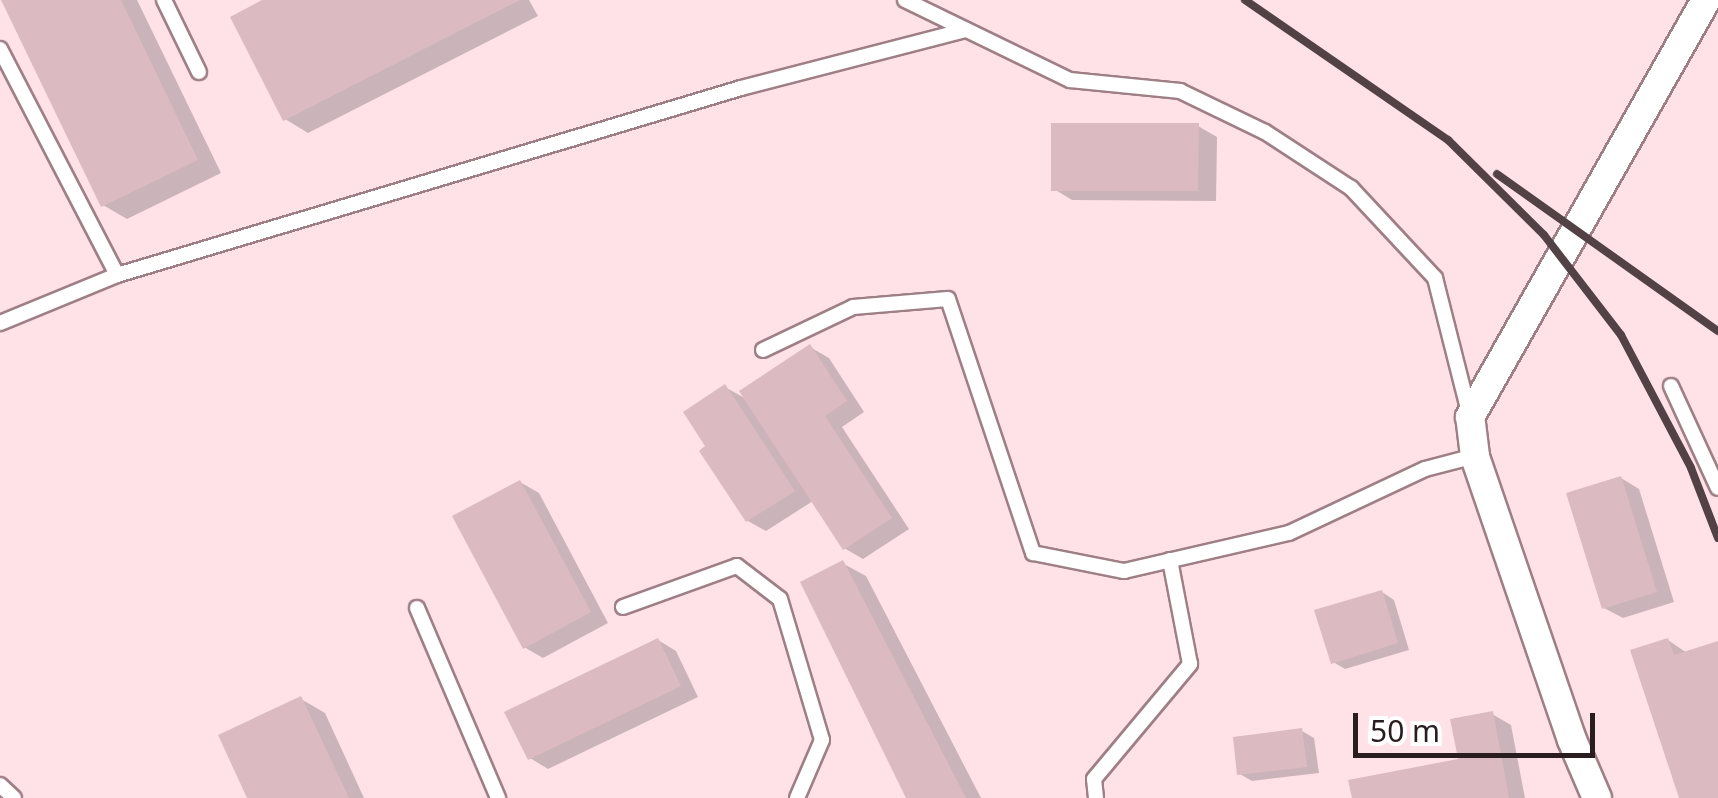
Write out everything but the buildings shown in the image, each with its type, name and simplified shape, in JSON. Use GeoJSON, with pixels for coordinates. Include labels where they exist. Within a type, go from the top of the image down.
{"type":"FeatureCollection","features":[{"type":"Feature","properties":{"kind":"street"},"geometry":{"type":"LineString","coordinates":[[1596,798],[1572,740],[1475,456],[1470,417],[1706,0]]}},
{"type":"Feature","properties":{"kind":"lane"},"geometry":{"type":"LineString","coordinates":[[164,0],[199,72]]}},
{"type":"Feature","properties":{"kind":"lane"},"geometry":{"type":"LineString","coordinates":[[904,0],[1070,80],[1180,92],[1264,132],[1351,188],[1435,278],[1470,417]]}},
{"type":"Feature","properties":{"kind":"lane"},"geometry":{"type":"LineString","coordinates":[[0,324],[116,275],[741,88],[966,30]]}},
{"type":"Feature","properties":{"kind":"lane"},"geometry":{"type":"LineString","coordinates":[[0,49],[116,275]]}},
{"type":"Feature","properties":{"kind":"lane"},"geometry":{"type":"LineString","coordinates":[[763,350],[853,307],[948,299],[1033,553],[1124,571],[1288,533],[1424,468],[1475,456]]}},
{"type":"Feature","properties":{"kind":"lane"},"geometry":{"type":"LineString","coordinates":[[1671,386],[1718,488]]}},
{"type":"Feature","properties":{"kind":"lane"},"geometry":{"type":"LineString","coordinates":[[1096,798],[1094,779],[1190,664],[1170,560]]}},
{"type":"Feature","properties":{"kind":"lane"},"geometry":{"type":"LineString","coordinates":[[623,607],[737,566],[780,599],[822,740],[797,798]]}},
{"type":"Feature","properties":{"kind":"lane"},"geometry":{"type":"LineString","coordinates":[[417,608],[498,798]]}},
{"type":"Feature","properties":{"kind":"lane"},"geometry":{"type":"LineString","coordinates":[[0,785],[14,798]]}},
{"type":"Feature","properties":{"kind":"railway"},"geometry":{"type":"LineString","coordinates":[[1245,0],[1448,140],[1544,235],[1621,335],[1691,468],[1718,538]]}},
{"type":"Feature","properties":{"kind":"railway"},"geometry":{"type":"LineString","coordinates":[[1497,174],[1718,331]]}}]}
